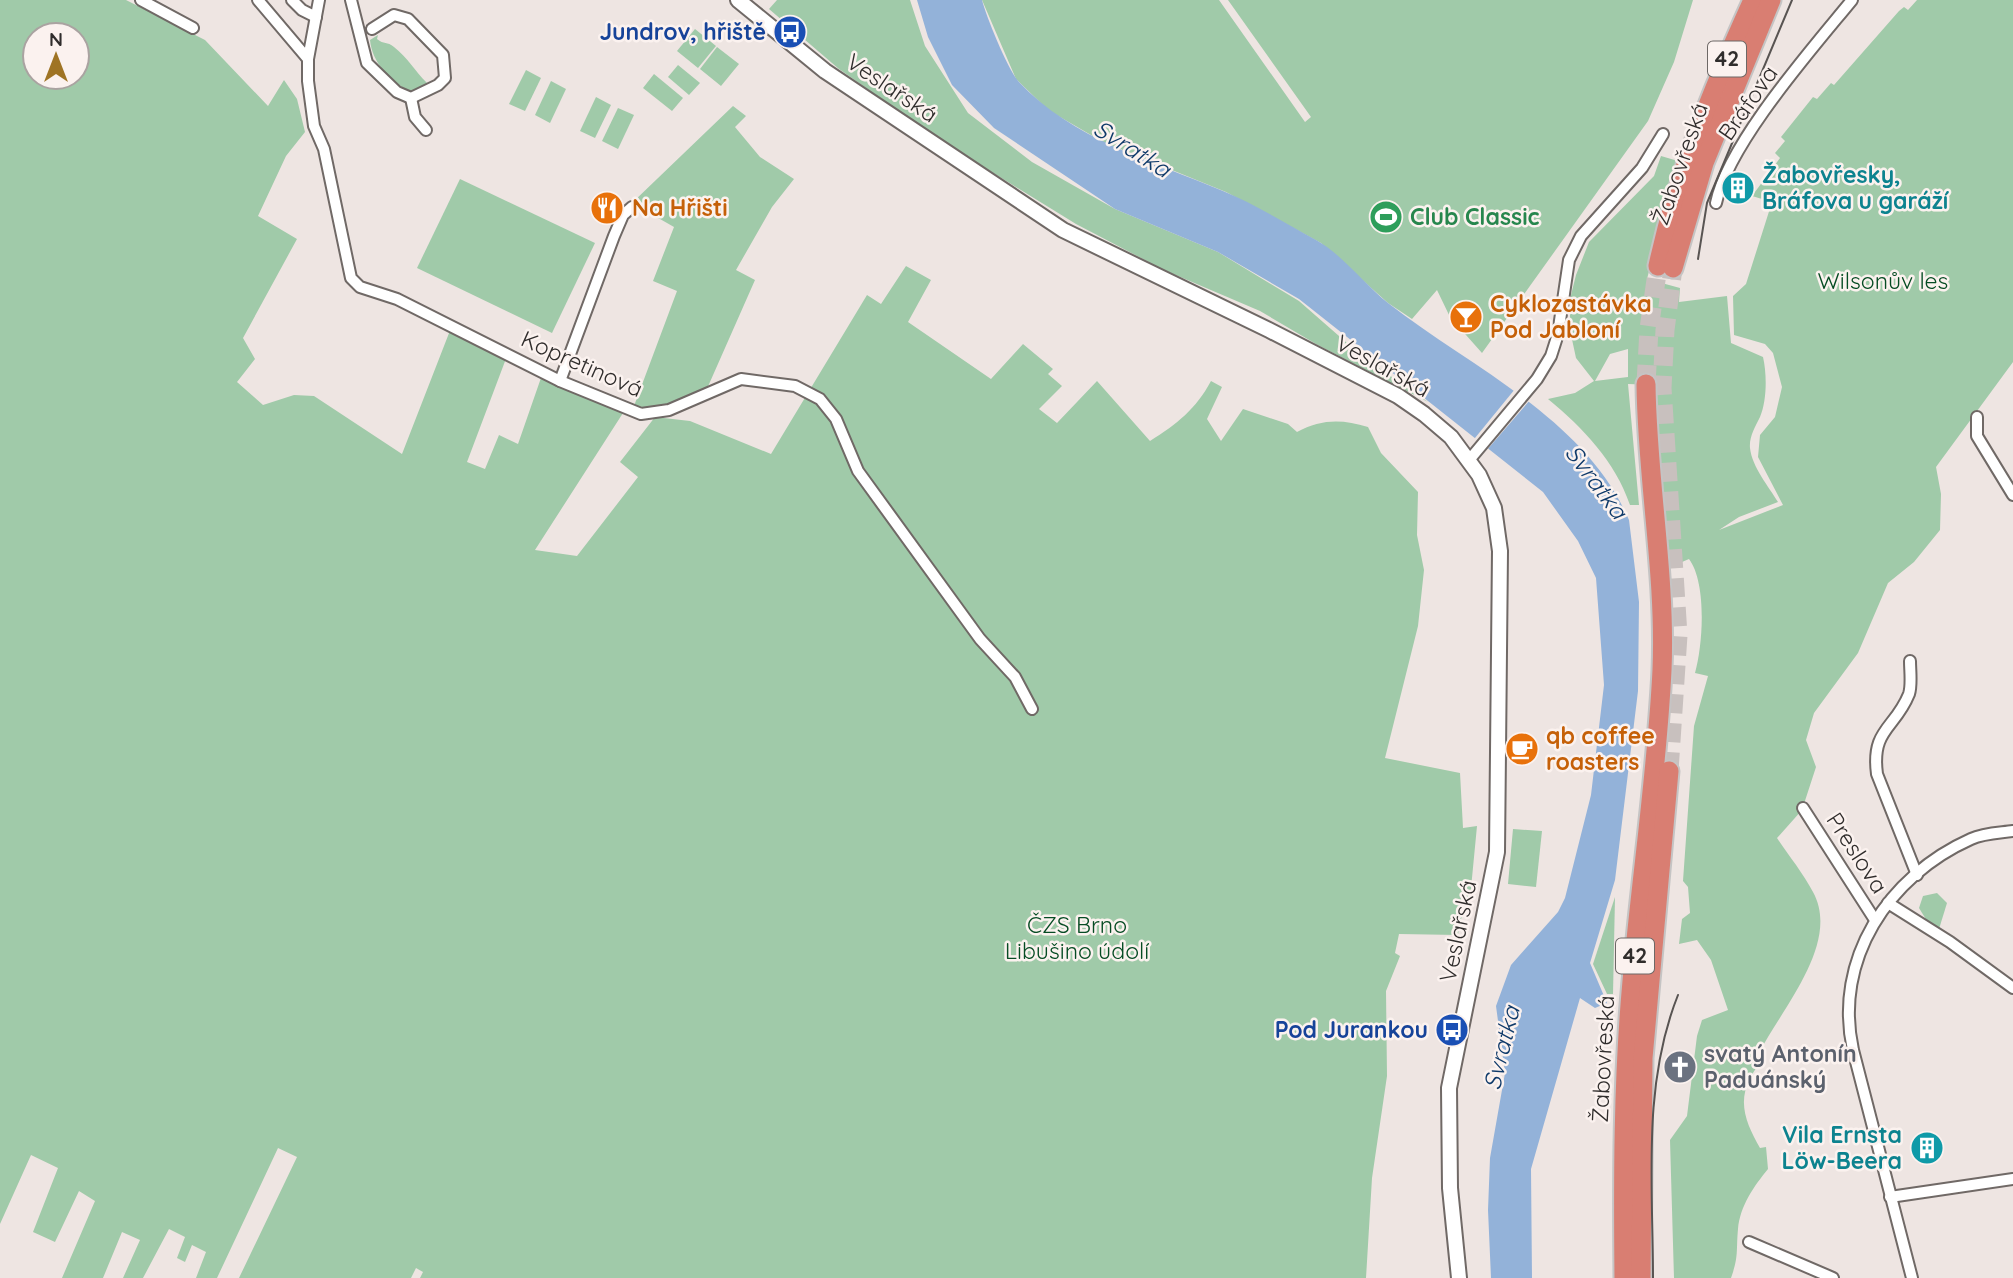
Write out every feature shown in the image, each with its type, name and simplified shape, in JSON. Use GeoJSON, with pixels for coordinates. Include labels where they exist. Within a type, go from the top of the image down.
{"type":"FeatureCollection","features":[{"type":"Feature","properties":{"kind":"highway","name":"Žabovřeská"},"geometry":{"type":"LineString","coordinates":[[1753,0],[1702,118],[1670,212],[1666,267],[1704,163],[1771,0]]}},
{"type":"Feature","properties":{"kind":"highway","name":"Žabovřeská"},"geometry":{"type":"LineString","coordinates":[[1624,1278],[1624,1122],[1629,1023],[1659,709],[1662,635],[1660,564],[1650,473],[1646,384]]}},
{"type":"Feature","properties":{"kind":"highway","name":"Žabovřeská"},"geometry":{"type":"LineString","coordinates":[[1641,1278],[1643,1058],[1669,771]]}},
{"type":"Feature","properties":{"kind":"street"},"geometry":{"type":"LineString","coordinates":[[141,0],[193,28]]}},
{"type":"Feature","properties":{"kind":"street"},"geometry":{"type":"LineString","coordinates":[[258,0],[308,58]]}},
{"type":"Feature","properties":{"kind":"street"},"geometry":{"type":"LineString","coordinates":[[292,0],[302,10],[316,17]]}},
{"type":"Feature","properties":{"kind":"street"},"geometry":{"type":"LineString","coordinates":[[308,58],[319,0]]}},
{"type":"Feature","properties":{"kind":"street"},"geometry":{"type":"LineString","coordinates":[[351,0],[367,63],[397,92],[411,97],[445,78],[443,55],[402,16],[394,15],[372,29]]}},
{"type":"Feature","properties":{"kind":"street","name":"Veslařská"},"geometry":{"type":"LineString","coordinates":[[738,0],[825,71],[1063,230],[1398,396],[1442,429],[1470,459],[1491,500],[1499,537],[1499,794],[1491,891],[1459,1031],[1450,1088],[1450,1188],[1459,1278]]}},
{"type":"Feature","properties":{"kind":"street","name":"Bráfova"},"geometry":{"type":"LineString","coordinates":[[1716,203],[1723,180],[1754,127],[1852,0]]}},
{"type":"Feature","properties":{"kind":"street","name":"Kopretinová"},"geometry":{"type":"LineString","coordinates":[[308,58],[314,126],[324,149],[351,278],[360,287],[397,299],[560,381],[641,414],[669,411],[741,379],[764,379],[795,386],[820,400],[836,419],[858,471],[980,639],[1015,677],[1032,709]]}},
{"type":"Feature","properties":{"kind":"street"},"geometry":{"type":"LineString","coordinates":[[411,97],[415,117],[426,130]]}},
{"type":"Feature","properties":{"kind":"street"},"geometry":{"type":"LineString","coordinates":[[1470,459],[1543,371],[1556,345],[1569,260],[1581,236],[1642,168],[1663,134]]}},
{"type":"Feature","properties":{"kind":"street"},"geometry":{"type":"LineString","coordinates":[[560,381],[614,236],[623,215],[632,207]]}},
{"type":"Feature","properties":{"kind":"street"},"geometry":{"type":"LineString","coordinates":[[1977,417],[1977,436],[2013,495]]}},
{"type":"Feature","properties":{"kind":"street"},"geometry":{"type":"LineString","coordinates":[[1910,661],[1910,692],[1880,737],[1875,761],[1881,786],[1917,875]]}},
{"type":"Feature","properties":{"kind":"street","name":"Preslova"},"geometry":{"type":"LineString","coordinates":[[1803,808],[1875,920]]}},
{"type":"Feature","properties":{"kind":"street"},"geometry":{"type":"LineString","coordinates":[[1912,1278],[1847,1023],[1847,996],[1854,968],[1875,920],[1888,903],[1917,875],[1969,840],[2013,831]]}},
{"type":"Feature","properties":{"kind":"street","name":"Preslova"},"geometry":{"type":"LineString","coordinates":[[1888,903],[1950,942],[2013,988]]}},
{"type":"Feature","properties":{"kind":"street"},"geometry":{"type":"LineString","coordinates":[[1890,1197],[2013,1179]]}},
{"type":"Feature","properties":{"kind":"street"},"geometry":{"type":"LineString","coordinates":[[1749,1242],[1833,1278]]}},
{"type":"Feature","properties":{"kind":"green space","name":"ČZS Brno Libušino údolí"},"geometry":{"type":"Polygon","coordinates":[[[0,0],[126,0],[205,40],[268,106],[284,80],[297,99],[305,132],[286,156],[258,216],[297,239],[243,338],[255,359],[237,382],[263,405],[294,395],[314,396],[402,454],[451,328],[507,356],[467,462],[485,469],[499,435],[518,444],[542,375],[607,401],[623,413],[535,550],[577,556],[638,477],[620,462],[655,417],[690,421],[771,454],[867,295],[881,304],[906,266],[931,280],[908,322],[991,379],[1023,344],[1053,369],[1048,374],[1062,386],[1039,409],[1057,423],[1097,381],[1150,441],[1185,415],[1211,381],[1222,387],[1207,419],[1221,441],[1243,409],[1288,424],[1297,432],[1323,423],[1358,424],[1368,427],[1381,453],[1418,492],[1417,535],[1424,570],[1418,626],[1385,758],[1460,773],[1463,828],[1477,826],[1469,909],[1460,920],[1458,935],[1399,934],[1395,953],[1400,956],[1386,991],[1387,1076],[1372,1178],[1366,1278],[420,1278],[423,1272],[416,1268],[411,1278],[239,1278],[297,1157],[278,1148],[217,1278],[196,1278],[206,1252],[192,1245],[185,1262],[177,1258],[185,1237],[169,1229],[143,1278],[123,1278],[140,1240],[122,1232],[103,1278],[62,1278],[95,1201],[79,1191],[55,1242],[33,1232],[58,1168],[31,1155],[0,1224],[0,0]]]}},
{"type":"Feature","properties":{"kind":"green space"},"geometry":{"type":"Polygon","coordinates":[[[777,0],[910,0],[925,46],[968,113],[1032,162],[1115,209],[1218,252],[1299,301],[1363,357],[1428,402],[1316,344],[1260,311],[1164,270],[1076,224],[940,140],[839,69],[769,9],[777,0]]]}},
{"type":"Feature","properties":{"kind":"green space"},"geometry":{"type":"Polygon","coordinates":[[[982,0],[1219,0],[1305,122],[1311,117],[1228,0],[1693,0],[1674,62],[1648,121],[1482,353],[1450,317],[1437,290],[1412,319],[1388,303],[1321,243],[1226,192],[1103,142],[1048,110],[1016,79],[982,0]]]}},
{"type":"Feature","properties":{"kind":"green space","name":"Wilsonův les"},"geometry":{"type":"Polygon","coordinates":[[[1917,0],[2013,0],[2013,362],[1936,467],[1941,494],[1940,530],[1914,562],[1888,583],[1858,653],[1814,713],[1806,740],[1816,767],[1802,810],[1777,838],[1813,892],[1820,912],[1820,932],[1805,975],[1759,1053],[1758,1064],[1744,1097],[1745,1114],[1751,1131],[1760,1148],[1766,1147],[1768,1169],[1753,1189],[1742,1212],[1731,1278],[1674,1278],[1670,1140],[1687,1116],[1697,1036],[1702,1020],[1728,1010],[1711,960],[1697,940],[1679,944],[1682,919],[1690,913],[1688,887],[1683,881],[1694,726],[1708,676],[1695,673],[1702,614],[1699,583],[1689,559],[1668,568],[1656,385],[1628,384],[1639,505],[1630,505],[1607,460],[1548,399],[1575,393],[1594,381],[1576,358],[1570,330],[1570,299],[1589,242],[1654,176],[1661,156],[1678,161],[1647,279],[1680,288],[1679,302],[1727,296],[1731,343],[1763,357],[1765,371],[1764,403],[1751,436],[1750,448],[1757,469],[1778,502],[1739,517],[1719,530],[1783,505],[1758,457],[1760,435],[1775,417],[1782,387],[1773,353],[1765,344],[1734,335],[1733,296],[1746,284],[1772,202],[1752,196],[1780,158],[1775,153],[1785,141],[1781,137],[1813,97],[1817,99],[1831,83],[1834,85],[1899,11],[1904,7],[1908,10],[1917,0]],[[1628,349],[1610,354],[1595,381],[1628,377],[1628,349]]]}},
{"type":"Feature","properties":{"kind":"green space"},"geometry":{"type":"Polygon","coordinates":[[[695,29],[716,46],[698,68],[677,51],[695,29]]]}},
{"type":"Feature","properties":{"kind":"green space"},"geometry":{"type":"Polygon","coordinates":[[[378,35],[377,39],[399,51],[427,83],[418,91],[409,91],[402,87],[388,76],[378,63],[370,40],[378,35]]]}},
{"type":"Feature","properties":{"kind":"green space"},"geometry":{"type":"Polygon","coordinates":[[[717,47],[739,64],[721,86],[700,69],[717,47]]]}},
{"type":"Feature","properties":{"kind":"green space"},"geometry":{"type":"Polygon","coordinates":[[[678,65],[700,83],[689,95],[668,77],[678,65]]]}},
{"type":"Feature","properties":{"kind":"green space"},"geometry":{"type":"Polygon","coordinates":[[[526,70],[541,78],[525,111],[509,104],[526,70]]]}},
{"type":"Feature","properties":{"kind":"green space"},"geometry":{"type":"Polygon","coordinates":[[[654,74],[683,98],[672,111],[643,88],[654,74]]]}},
{"type":"Feature","properties":{"kind":"green space"},"geometry":{"type":"Polygon","coordinates":[[[551,81],[566,89],[550,123],[535,115],[551,81]]]}},
{"type":"Feature","properties":{"kind":"green space"},"geometry":{"type":"Polygon","coordinates":[[[596,97],[611,105],[595,138],[580,131],[596,97]]]}},
{"type":"Feature","properties":{"kind":"green space"},"geometry":{"type":"Polygon","coordinates":[[[733,106],[746,116],[735,127],[760,157],[794,179],[772,207],[736,270],[755,280],[706,391],[662,408],[634,406],[677,291],[653,281],[674,227],[632,203],[733,106]]]}},
{"type":"Feature","properties":{"kind":"green space"},"geometry":{"type":"Polygon","coordinates":[[[618,108],[634,115],[618,149],[602,141],[618,108]]]}},
{"type":"Feature","properties":{"kind":"green space"},"geometry":{"type":"Polygon","coordinates":[[[460,179],[595,243],[552,333],[417,268],[460,179]]]}},
{"type":"Feature","properties":{"kind":"green space"},"geometry":{"type":"Polygon","coordinates":[[[1513,829],[1542,831],[1536,887],[1508,884],[1513,829]]]}},
{"type":"Feature","properties":{"kind":"green space"},"geometry":{"type":"Polygon","coordinates":[[[1937,893],[1947,903],[1939,929],[1927,921],[1919,908],[1923,896],[1937,893]]]}},
{"type":"Feature","properties":{"kind":"green space"},"geometry":{"type":"Polygon","coordinates":[[[1615,897],[1613,994],[1607,994],[1593,964],[1615,897]]]}},
{"type":"Feature","properties":{"kind":"water","name":"Svratka"},"geometry":{"type":"Polygon","coordinates":[[[917,0],[982,0],[1014,76],[1040,102],[1063,119],[1114,147],[1247,202],[1326,246],[1388,303],[1489,373],[1555,424],[1584,452],[1609,484],[1629,520],[1639,602],[1638,691],[1615,880],[1590,963],[1607,1003],[1595,1008],[1580,998],[1531,1169],[1532,1278],[1491,1278],[1488,1210],[1490,1158],[1505,1073],[1496,1006],[1511,965],[1558,912],[1565,898],[1591,795],[1604,685],[1596,578],[1578,541],[1543,492],[1299,299],[1218,252],[1115,209],[994,128],[952,85],[928,37],[917,0]]]}},
{"type":"Feature","properties":{"kind":"pier"},"geometry":{"type":"Polygon","coordinates":[[[1515,389],[1530,400],[1486,451],[1474,441],[1475,438],[1515,389]]]}},
{"type":"Feature","properties":{"kind":"tunnel"},"geometry":{"type":"LineString","coordinates":[[1646,384],[1649,329],[1658,266]]}},
{"type":"Feature","properties":{"kind":"tunnel"},"geometry":{"type":"LineString","coordinates":[[1669,771],[1678,635],[1662,388],[1665,330],[1673,268]]}},
{"type":"Feature","properties":{"kind":"tram line"},"geometry":{"type":"LineString","coordinates":[[1698,259],[1707,203],[1792,0]]}},
{"type":"Feature","properties":{"kind":"tram line"},"geometry":{"type":"LineString","coordinates":[[1653,1278],[1651,1170],[1654,1099],[1667,1029],[1678,995]]}},
{"type":"Feature","properties":{"kind":"place","name":"Jundrov, hřiště"},"geometry":{"type":"Point","coordinates":[790,32]}},
{"type":"Feature","properties":{"kind":"place","name":"Žabovřesky, Bráfova u garáží"},"geometry":{"type":"Point","coordinates":[1738,188]}},
{"type":"Feature","properties":{"kind":"place","name":"Na Hřišti"},"geometry":{"type":"Point","coordinates":[607,208]}},
{"type":"Feature","properties":{"kind":"place","name":"Club Classic"},"geometry":{"type":"Point","coordinates":[1386,217]}},
{"type":"Feature","properties":{"kind":"place","name":"Cyklozastávka Pod Jabloní"},"geometry":{"type":"Point","coordinates":[1466,317]}},
{"type":"Feature","properties":{"kind":"place","name":"qb coffee roasters"},"geometry":{"type":"Point","coordinates":[1522,749]}},
{"type":"Feature","properties":{"kind":"place","name":"Pod Jurankou"},"geometry":{"type":"Point","coordinates":[1452,1030]}},
{"type":"Feature","properties":{"kind":"place","name":"svatý Antonín Paduánský"},"geometry":{"type":"Point","coordinates":[1680,1067]}},
{"type":"Feature","properties":{"kind":"place","name":"Vila Ernsta Löw-Beera"},"geometry":{"type":"Point","coordinates":[1927,1148]}}]}
